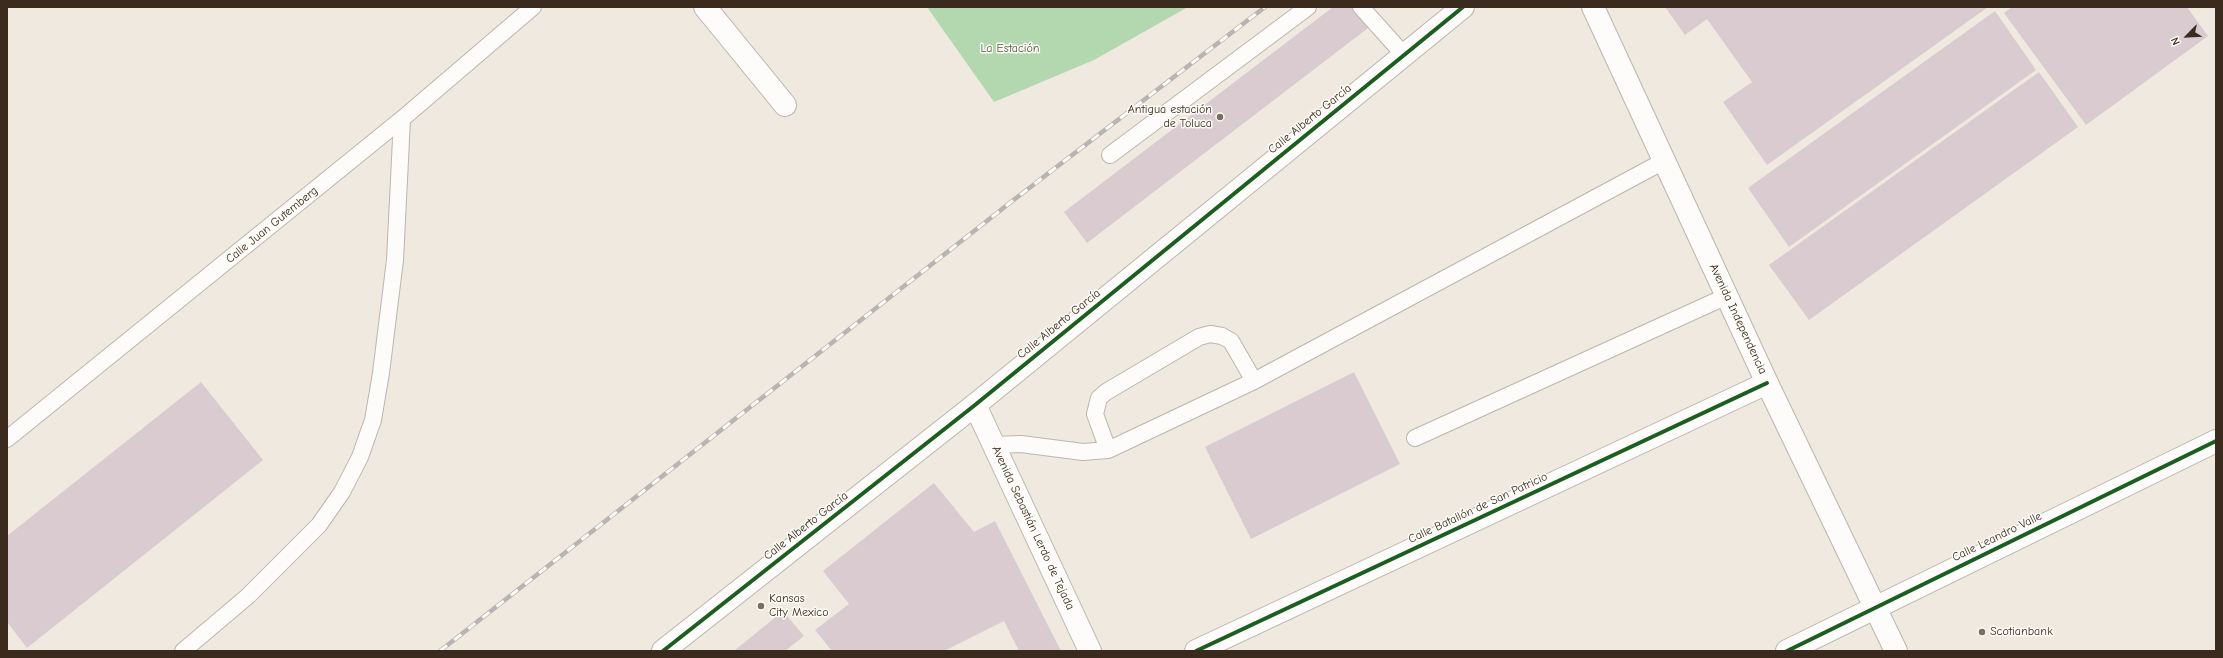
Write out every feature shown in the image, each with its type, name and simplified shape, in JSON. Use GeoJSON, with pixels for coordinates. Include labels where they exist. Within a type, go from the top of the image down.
{"type":"FeatureCollection","features":[{"type":"Feature","properties":{"kind":"street"},"geometry":{"type":"LineString","coordinates":[[705,7],[785,105]]}},
{"type":"Feature","properties":{"kind":"street","name":"Calle Alberto García"},"geometry":{"type":"LineString","coordinates":[[664,651],[975,406],[1463,7]]}},
{"type":"Feature","properties":{"kind":"street","name":"Avenida Independencia"},"geometry":{"type":"LineString","coordinates":[[1593,7],[1727,296],[1896,651]]}},
{"type":"Feature","properties":{"kind":"street","name":"Calle Batallón de San Patricio"},"geometry":{"type":"LineString","coordinates":[[1196,651],[1768,383]]}},
{"type":"Feature","properties":{"kind":"street","name":"Avenida Sebastián Lerdo de Tejada"},"geometry":{"type":"LineString","coordinates":[[975,406],[1090,651]]}},
{"type":"Feature","properties":{"kind":"street","name":"Calle Leandro Valle"},"geometry":{"type":"LineString","coordinates":[[1787,651],[2216,441]]}},
{"type":"Feature","properties":{"kind":"lane","name":"Calle Juan Gutemberg"},"geometry":{"type":"LineString","coordinates":[[7,439],[402,119],[533,7]]}},
{"type":"Feature","properties":{"kind":"lane"},"geometry":{"type":"LineString","coordinates":[[1110,155],[1308,7]]}},
{"type":"Feature","properties":{"kind":"lane"},"geometry":{"type":"LineString","coordinates":[[1361,7],[1404,55]]}},
{"type":"Feature","properties":{"kind":"lane"},"geometry":{"type":"LineString","coordinates":[[183,651],[248,596],[319,525],[342,492],[360,457],[373,420],[381,373],[395,260],[402,119]]}},
{"type":"Feature","properties":{"kind":"lane"},"geometry":{"type":"LineString","coordinates":[[994,446],[1021,444],[1083,452],[1108,450],[1254,381],[1664,161]]}},
{"type":"Feature","properties":{"kind":"lane"},"geometry":{"type":"LineString","coordinates":[[1415,438],[1727,296]]}},
{"type":"Feature","properties":{"kind":"lane"},"geometry":{"type":"LineString","coordinates":[[1108,450],[1095,414],[1099,398],[1106,392],[1199,337],[1210,334],[1222,336],[1231,341],[1254,381]]}},
{"type":"Feature","properties":{"kind":"green space","name":"La Estación"},"geometry":{"type":"Polygon","coordinates":[[[927,7],[1188,7],[1094,60],[994,102],[927,7]]]}},
{"type":"Feature","properties":{"kind":"building","name":"Antigua estación de Toluca"},"geometry":{"type":"Polygon","coordinates":[[[1333,7],[1364,7],[1376,22],[1087,243],[1064,212],[1333,7]]]}},
{"type":"Feature","properties":{"kind":"building"},"geometry":{"type":"Polygon","coordinates":[[[1665,7],[1988,7],[1767,165],[1723,102],[1752,82],[1707,19],[1685,35],[1665,7]]]}},
{"type":"Feature","properties":{"kind":"building"},"geometry":{"type":"Polygon","coordinates":[[[2012,7],[2187,7],[2208,36],[2086,125],[2004,13],[2012,7]]]}},
{"type":"Feature","properties":{"kind":"building"},"geometry":{"type":"Polygon","coordinates":[[[1995,11],[2036,70],[1789,247],[1748,188],[1995,11]]]}},
{"type":"Feature","properties":{"kind":"building"},"geometry":{"type":"Polygon","coordinates":[[[2039,72],[2078,127],[1809,320],[1769,265],[2039,72]]]}},
{"type":"Feature","properties":{"kind":"building"},"geometry":{"type":"Polygon","coordinates":[[[1354,372],[1400,464],[1251,539],[1205,447],[1354,372]]]}},
{"type":"Feature","properties":{"kind":"building"},"geometry":{"type":"Polygon","coordinates":[[[201,382],[263,460],[27,648],[7,622],[7,536],[201,382]]]}},
{"type":"Feature","properties":{"kind":"building"},"geometry":{"type":"Polygon","coordinates":[[[934,483],[974,532],[995,521],[1061,651],[1019,651],[1004,621],[944,651],[832,651],[815,630],[849,604],[823,571],[934,483]]]}},
{"type":"Feature","properties":{"kind":"building"},"geometry":{"type":"Polygon","coordinates":[[[783,611],[804,636],[785,651],[734,651],[783,611]]]}},
{"type":"Feature","properties":{"kind":"railway"},"geometry":{"type":"LineString","coordinates":[[440,651],[1011,202],[1265,7]]}},
{"type":"Feature","properties":{"kind":"cycle path"},"geometry":{"type":"LineString","coordinates":[[663,651],[975,405],[1463,7]]}},
{"type":"Feature","properties":{"kind":"cycle path"},"geometry":{"type":"LineString","coordinates":[[1196,651],[1767,383]]}},
{"type":"Feature","properties":{"kind":"cycle path"},"geometry":{"type":"LineString","coordinates":[[1787,651],[2216,441]]}},
{"type":"Feature","properties":{"kind":"place","name":"Antigua estación de Toluca"},"geometry":{"type":"Point","coordinates":[1220,117]}},
{"type":"Feature","properties":{"kind":"place","name":"Kansas City Mexico"},"geometry":{"type":"Point","coordinates":[761,606]}},
{"type":"Feature","properties":{"kind":"place","name":"Scotianbank"},"geometry":{"type":"Point","coordinates":[1982,632]}}]}
